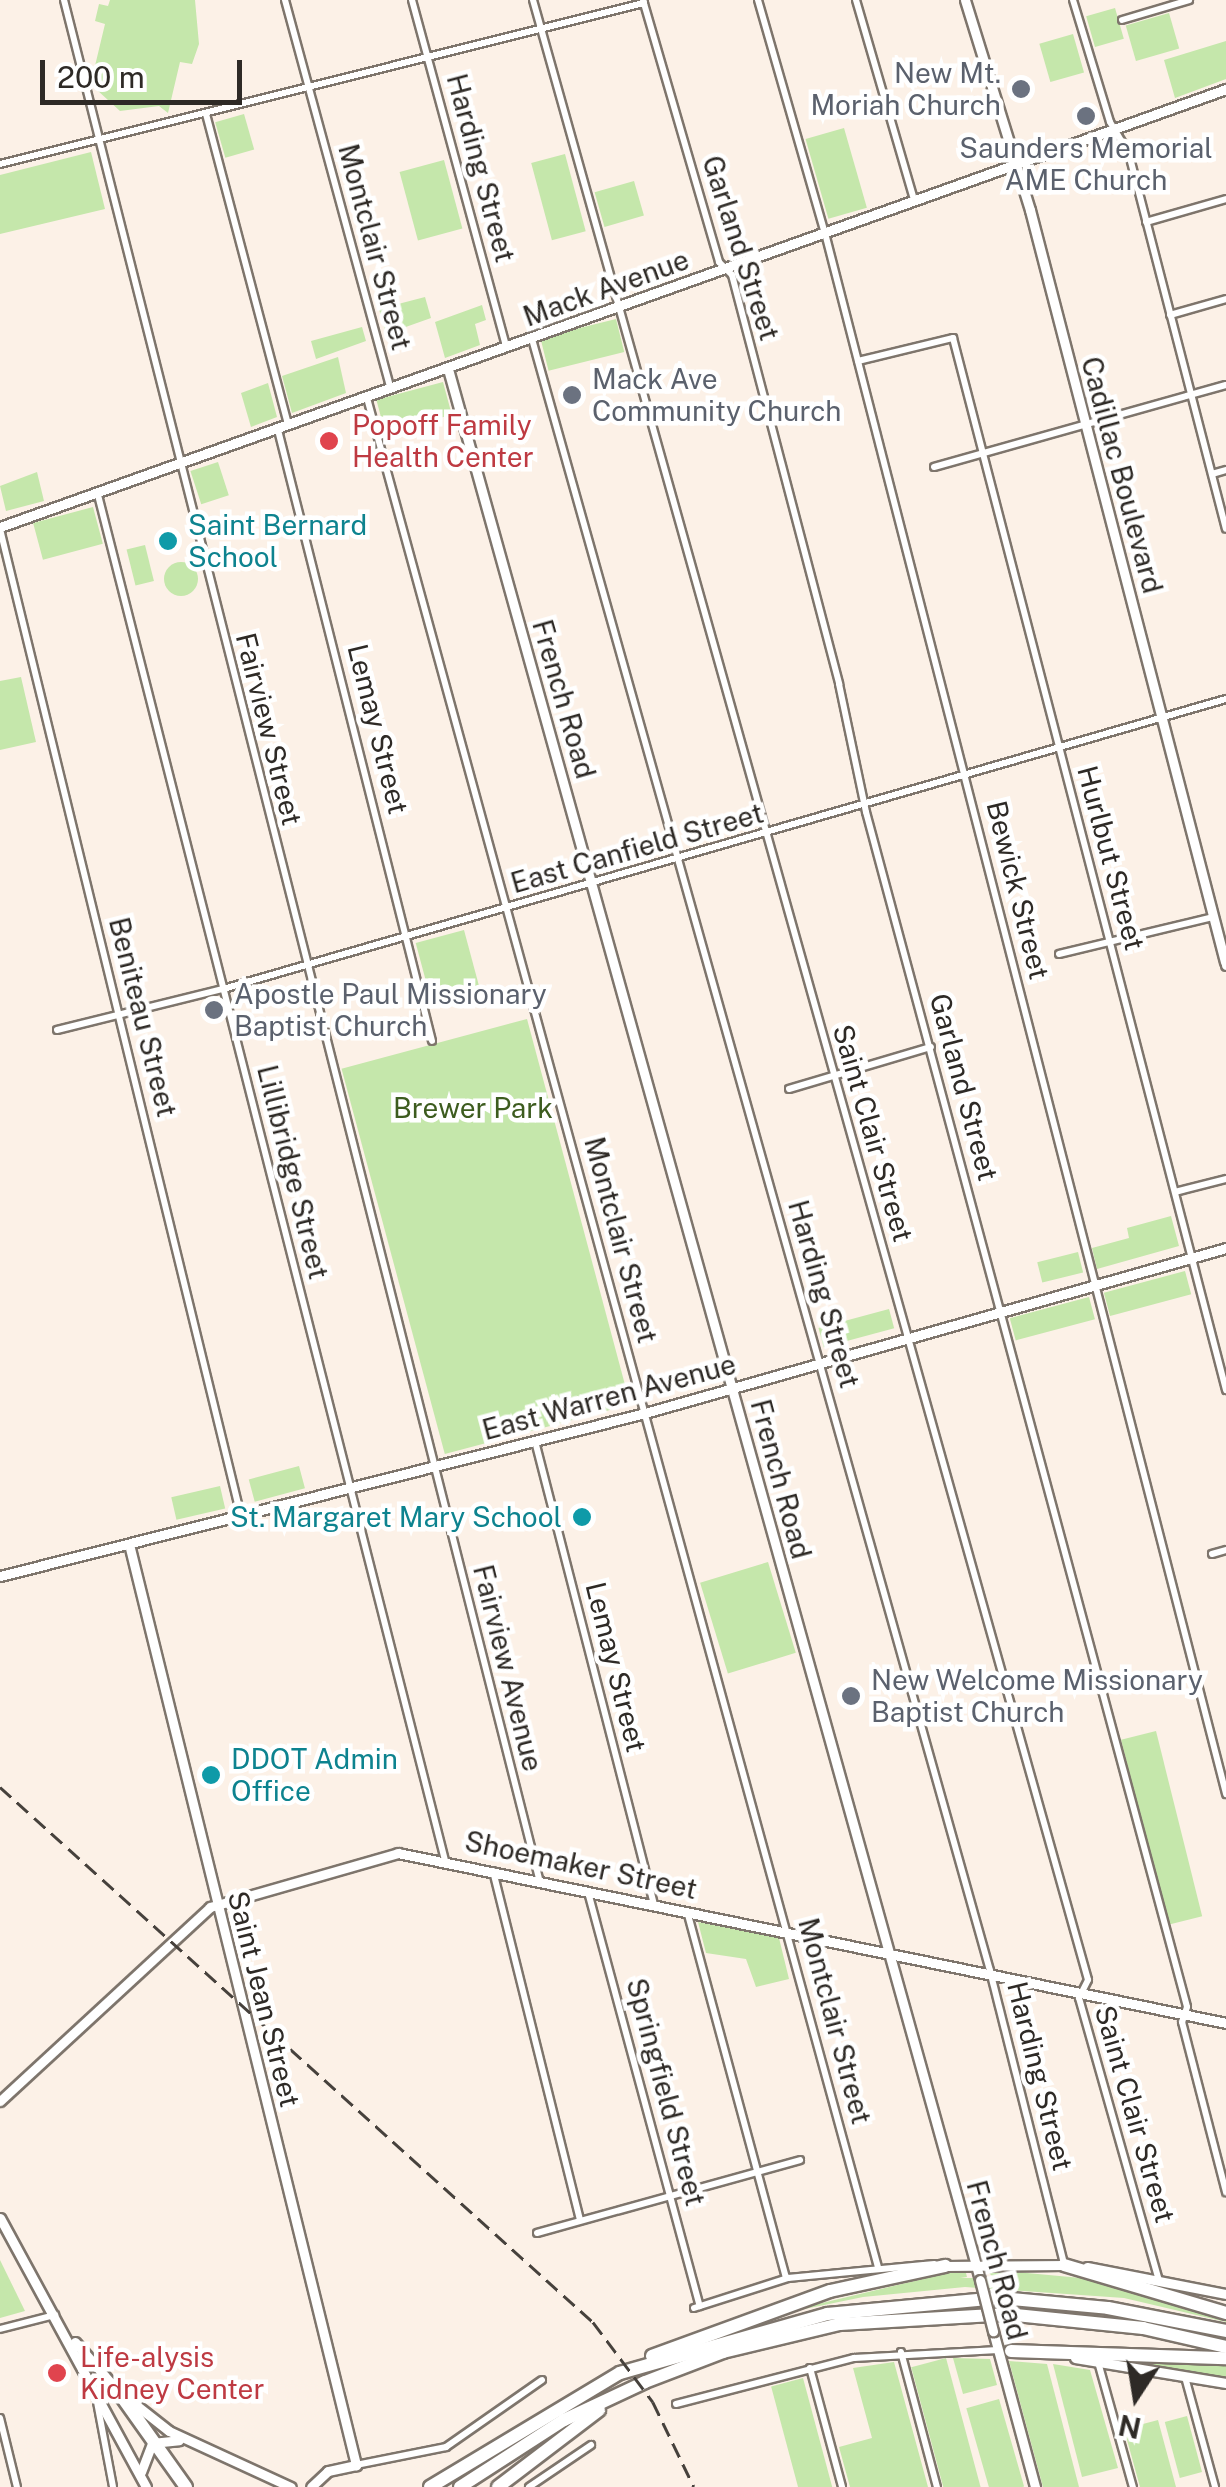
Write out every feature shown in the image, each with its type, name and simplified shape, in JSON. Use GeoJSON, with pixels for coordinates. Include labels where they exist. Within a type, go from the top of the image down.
{"type":"FeatureCollection","features":[{"type":"Feature","properties":{"kind":"highway"},"geometry":{"type":"LineString","coordinates":[[1064,2264],[1226,2313]]}},
{"type":"Feature","properties":{"kind":"highway"},"geometry":{"type":"LineString","coordinates":[[430,2487],[620,2373],[740,2319],[945,2266]]}},
{"type":"Feature","properties":{"kind":"highway"},"geometry":{"type":"LineString","coordinates":[[620,2373],[752,2331],[918,2303],[1057,2302],[1226,2331]]}},
{"type":"Feature","properties":{"kind":"highway"},"geometry":{"type":"LineString","coordinates":[[465,2485],[564,2420],[626,2392],[763,2341],[916,2315],[1075,2319],[1226,2346]]}},
{"type":"Feature","properties":{"kind":"highway"},"geometry":{"type":"LineString","coordinates":[[1004,2350],[1226,2358]]}},
{"type":"Feature","properties":{"kind":"highway"},"geometry":{"type":"LineString","coordinates":[[117,2390],[186,2487]]}},
{"type":"Feature","properties":{"kind":"highway"},"geometry":{"type":"LineString","coordinates":[[498,2487],[626,2392]]}},
{"type":"Feature","properties":{"kind":"street","name":"Fairview Street"},"geometry":{"type":"LineString","coordinates":[[64,0],[432,1468]]}},
{"type":"Feature","properties":{"kind":"street","name":"Montclair Street"},"geometry":{"type":"LineString","coordinates":[[286,0],[391,389]]}},
{"type":"Feature","properties":{"kind":"street","name":"Harding Street"},"geometry":{"type":"LineString","coordinates":[[412,0],[506,348]]}},
{"type":"Feature","properties":{"kind":"street","name":"Saint Clair Street"},"geometry":{"type":"LineString","coordinates":[[533,0],[1088,1980],[1079,1998],[1158,2278]]}},
{"type":"Feature","properties":{"kind":"street","name":"Bewick Street"},"geometry":{"type":"LineString","coordinates":[[758,0],[826,233],[1226,1794]]}},
{"type":"Feature","properties":{"kind":"street"},"geometry":{"type":"LineString","coordinates":[[856,0],[915,201]]}},
{"type":"Feature","properties":{"kind":"street","name":"Cadillac Boulevard"},"geometry":{"type":"LineString","coordinates":[[965,0],[1016,165],[1226,963]]}},
{"type":"Feature","properties":{"kind":"street"},"geometry":{"type":"LineString","coordinates":[[1074,0],[1146,222],[1226,529]]}},
{"type":"Feature","properties":{"kind":"street"},"geometry":{"type":"LineString","coordinates":[[1122,20],[1190,0]]}},
{"type":"Feature","properties":{"kind":"street"},"geometry":{"type":"LineString","coordinates":[[0,164],[644,2]]}},
{"type":"Feature","properties":{"kind":"street","name":"Garland Street"},"geometry":{"type":"LineString","coordinates":[[644,2],[725,269],[868,804],[1185,2014],[1226,2192]]}},
{"type":"Feature","properties":{"kind":"street","name":"Mack Avenue"},"geometry":{"type":"LineString","coordinates":[[0,528],[1226,89]]}},
{"type":"Feature","properties":{"kind":"street","name":"Lemay Street"},"geometry":{"type":"LineString","coordinates":[[206,114],[432,1040]]}},
{"type":"Feature","properties":{"kind":"street"},"geometry":{"type":"LineString","coordinates":[[1146,222],[1226,199]]}},
{"type":"Feature","properties":{"kind":"street"},"geometry":{"type":"LineString","coordinates":[[1170,315],[1226,300]]}},
{"type":"Feature","properties":{"kind":"street","name":"Harding Street"},"geometry":{"type":"LineString","coordinates":[[532,338],[990,1971],[1064,2264]]}},
{"type":"Feature","properties":{"kind":"street","name":"Hurlbut Street"},"geometry":{"type":"LineString","coordinates":[[858,361],[953,338],[1226,1390]]}},
{"type":"Feature","properties":{"kind":"street","name":"French Road"},"geometry":{"type":"LineString","coordinates":[[448,368],[993,2331],[1004,2350],[1035,2487]]}},
{"type":"Feature","properties":{"kind":"street"},"geometry":{"type":"LineString","coordinates":[[934,468],[1226,385]]}},
{"type":"Feature","properties":{"kind":"street","name":"Montclair Street"},"geometry":{"type":"LineString","coordinates":[[367,398],[878,2267]]}},
{"type":"Feature","properties":{"kind":"street"},"geometry":{"type":"LineString","coordinates":[[1212,474],[1226,470]]}},
{"type":"Feature","properties":{"kind":"street","name":"Lillibridge Street"},"geometry":{"type":"LineString","coordinates":[[98,494],[445,1860]]}},
{"type":"Feature","properties":{"kind":"street","name":"Beniteau Street"},"geometry":{"type":"LineString","coordinates":[[0,528],[242,1516]]}},
{"type":"Feature","properties":{"kind":"street","name":"East Canfield Street"},"geometry":{"type":"LineString","coordinates":[[58,1030],[223,989],[1226,699]]}},
{"type":"Feature","properties":{"kind":"street"},"geometry":{"type":"LineString","coordinates":[[1059,954],[1214,916]]}},
{"type":"Feature","properties":{"kind":"street"},"geometry":{"type":"LineString","coordinates":[[789,1089],[931,1047]]}},
{"type":"Feature","properties":{"kind":"street"},"geometry":{"type":"LineString","coordinates":[[1175,1192],[1226,1179]]}},
{"type":"Feature","properties":{"kind":"street","name":"East Warren Avenue"},"geometry":{"type":"LineString","coordinates":[[0,1576],[645,1412],[1094,1282],[1226,1248]]}},
{"type":"Feature","properties":{"kind":"street","name":"Lemay Street"},"geometry":{"type":"LineString","coordinates":[[535,1441],[654,1903]]}},
{"type":"Feature","properties":{"kind":"street","name":"Fairview Avenue"},"geometry":{"type":"LineString","coordinates":[[432,1468],[539,1880]]}},
{"type":"Feature","properties":{"kind":"street","name":"Saint Jean Street"},"geometry":{"type":"LineString","coordinates":[[130,1544],[356,2465]]}},
{"type":"Feature","properties":{"kind":"street"},"geometry":{"type":"LineString","coordinates":[[1212,1554],[1226,1550]]}},
{"type":"Feature","properties":{"kind":"street","name":"Shoemaker Street"},"geometry":{"type":"LineString","coordinates":[[0,2101],[218,1903],[398,1853],[990,1971],[1226,2024]]}},
{"type":"Feature","properties":{"kind":"street"},"geometry":{"type":"LineString","coordinates":[[493,1870],[580,2220]]}},
{"type":"Feature","properties":{"kind":"street","name":"Springfield Street"},"geometry":{"type":"LineString","coordinates":[[588,1890],[697,2307],[786,2278]]}},
{"type":"Feature","properties":{"kind":"street"},"geometry":{"type":"LineString","coordinates":[[686,1910],[786,2278],[878,2267],[1064,2264],[1158,2278],[1226,2294]]}},
{"type":"Feature","properties":{"kind":"street"},"geometry":{"type":"LineString","coordinates":[[537,2232],[800,2160]]}},
{"type":"Feature","properties":{"kind":"street"},"geometry":{"type":"LineString","coordinates":[[0,2218],[70,2336],[117,2390],[200,2447]]}},
{"type":"Feature","properties":{"kind":"street"},"geometry":{"type":"LineString","coordinates":[[0,2329],[56,2315]]}},
{"type":"Feature","properties":{"kind":"street"},"geometry":{"type":"LineString","coordinates":[[70,2336],[89,2382],[146,2487]]}},
{"type":"Feature","properties":{"kind":"street"},"geometry":{"type":"LineString","coordinates":[[676,2404],[810,2368],[901,2352],[1004,2350],[1226,2382]]}},
{"type":"Feature","properties":{"kind":"street"},"geometry":{"type":"LineString","coordinates":[[901,2352],[938,2487]]}},
{"type":"Feature","properties":{"kind":"street"},"geometry":{"type":"LineString","coordinates":[[1098,2362],[1132,2487]]}},
{"type":"Feature","properties":{"kind":"street"},"geometry":{"type":"LineString","coordinates":[[810,2368],[842,2487]]}},
{"type":"Feature","properties":{"kind":"street"},"geometry":{"type":"LineString","coordinates":[[1185,2376],[1216,2487]]}},
{"type":"Feature","properties":{"kind":"street"},"geometry":{"type":"LineString","coordinates":[[310,2487],[328,2471],[446,2447],[542,2380]]}},
{"type":"Feature","properties":{"kind":"street"},"geometry":{"type":"LineString","coordinates":[[89,2382],[113,2487]]}},
{"type":"Feature","properties":{"kind":"street"},"geometry":{"type":"LineString","coordinates":[[0,2418],[16,2487]]}},
{"type":"Feature","properties":{"kind":"street"},"geometry":{"type":"LineString","coordinates":[[141,2476],[141,2461],[152,2443],[172,2438],[292,2487]]}},
{"type":"Feature","properties":{"kind":"street"},"geometry":{"type":"LineString","coordinates":[[529,2487],[591,2445]]}},
{"type":"Feature","properties":{"kind":"green space"},"geometry":{"type":"Polygon","coordinates":[[[110,0],[195,0],[199,44],[192,64],[180,62],[168,113],[159,106],[120,111],[97,90],[94,70],[105,24],[95,21],[99,4],[108,6],[110,0]]]}},
{"type":"Feature","properties":{"kind":"green space"},"geometry":{"type":"Polygon","coordinates":[[[1115,8],[1124,39],[1095,47],[1086,16],[1115,8]]]}},
{"type":"Feature","properties":{"kind":"green space"},"geometry":{"type":"Polygon","coordinates":[[[1169,13],[1179,49],[1136,61],[1126,25],[1169,13]]]}},
{"type":"Feature","properties":{"kind":"green space"},"geometry":{"type":"Polygon","coordinates":[[[1073,34],[1084,72],[1050,82],[1039,44],[1073,34]]]}},
{"type":"Feature","properties":{"kind":"green space"},"geometry":{"type":"Polygon","coordinates":[[[1226,41],[1226,79],[1175,98],[1164,60],[1226,41]]]}},
{"type":"Feature","properties":{"kind":"green space"},"geometry":{"type":"Polygon","coordinates":[[[244,114],[254,150],[225,158],[215,122],[244,114]]]}},
{"type":"Feature","properties":{"kind":"green space"},"geometry":{"type":"Polygon","coordinates":[[[844,128],[867,208],[828,219],[806,139],[844,128]]]}},
{"type":"Feature","properties":{"kind":"green space"},"geometry":{"type":"Polygon","coordinates":[[[91,152],[105,209],[0,234],[0,175],[91,152]]]}},
{"type":"Feature","properties":{"kind":"green space"},"geometry":{"type":"Polygon","coordinates":[[[565,154],[586,231],[552,240],[531,163],[565,154]]]}},
{"type":"Feature","properties":{"kind":"green space"},"geometry":{"type":"Polygon","coordinates":[[[444,160],[462,229],[418,240],[400,172],[444,160]]]}},
{"type":"Feature","properties":{"kind":"green space"},"geometry":{"type":"Polygon","coordinates":[[[634,181],[644,216],[605,227],[595,192],[634,181]]]}},
{"type":"Feature","properties":{"kind":"green space"},"geometry":{"type":"Polygon","coordinates":[[[425,297],[431,318],[386,334],[379,309],[425,297]]]}},
{"type":"Feature","properties":{"kind":"green space"},"geometry":{"type":"Polygon","coordinates":[[[482,305],[486,320],[475,324],[480,345],[445,358],[435,322],[482,305]]]}},
{"type":"Feature","properties":{"kind":"green space"},"geometry":{"type":"Polygon","coordinates":[[[616,319],[624,352],[549,371],[540,338],[616,319]]]}},
{"type":"Feature","properties":{"kind":"green space"},"geometry":{"type":"Polygon","coordinates":[[[362,327],[366,341],[316,359],[311,341],[362,327]]]}},
{"type":"Feature","properties":{"kind":"green space"},"geometry":{"type":"Polygon","coordinates":[[[338,357],[346,393],[292,413],[282,376],[338,357]]]}},
{"type":"Feature","properties":{"kind":"green space"},"geometry":{"type":"Polygon","coordinates":[[[443,382],[452,415],[385,433],[376,400],[443,382]]]}},
{"type":"Feature","properties":{"kind":"green space"},"geometry":{"type":"Polygon","coordinates":[[[268,383],[277,417],[251,427],[241,393],[268,383]]]}},
{"type":"Feature","properties":{"kind":"green space"},"geometry":{"type":"Polygon","coordinates":[[[218,462],[229,495],[201,504],[190,471],[218,462]]]}},
{"type":"Feature","properties":{"kind":"green space"},"geometry":{"type":"Polygon","coordinates":[[[37,472],[44,501],[6,511],[0,486],[37,472]]]}},
{"type":"Feature","properties":{"kind":"green space"},"geometry":{"type":"Polygon","coordinates":[[[93,507],[103,544],[43,560],[33,523],[93,507]]]}},
{"type":"Feature","properties":{"kind":"green space"},"geometry":{"type":"Polygon","coordinates":[[[145,545],[154,581],[136,585],[127,550],[145,545]]]}},
{"type":"Feature","properties":{"kind":"green space"},"geometry":{"type":"Polygon","coordinates":[[[181,562],[193,567],[198,579],[193,591],[181,596],[169,591],[164,579],[169,567],[181,562]]]}},
{"type":"Feature","properties":{"kind":"green space"},"geometry":{"type":"Polygon","coordinates":[[[21,677],[36,742],[0,750],[0,681],[21,677]]]}},
{"type":"Feature","properties":{"kind":"green space"},"geometry":{"type":"Polygon","coordinates":[[[464,930],[479,985],[430,998],[416,943],[464,930]]]}},
{"type":"Feature","properties":{"kind":"green space","name":"Brewer Park"},"geometry":{"type":"Polygon","coordinates":[[[527,1019],[630,1404],[445,1454],[342,1069],[527,1019]]]}},
{"type":"Feature","properties":{"kind":"green space"},"geometry":{"type":"Polygon","coordinates":[[[1171,1216],[1179,1246],[1097,1269],[1092,1248],[1129,1238],[1127,1228],[1171,1216]]]}},
{"type":"Feature","properties":{"kind":"green space"},"geometry":{"type":"Polygon","coordinates":[[[1078,1252],[1083,1272],[1042,1283],[1037,1262],[1078,1252]]]}},
{"type":"Feature","properties":{"kind":"green space"},"geometry":{"type":"Polygon","coordinates":[[[1185,1271],[1191,1294],[1110,1316],[1104,1293],[1185,1271]]]}},
{"type":"Feature","properties":{"kind":"green space"},"geometry":{"type":"Polygon","coordinates":[[[1089,1297],[1095,1319],[1016,1340],[1010,1318],[1089,1297]]]}},
{"type":"Feature","properties":{"kind":"green space"},"geometry":{"type":"Polygon","coordinates":[[[889,1309],[894,1328],[824,1347],[818,1328],[889,1309]]]}},
{"type":"Feature","properties":{"kind":"green space"},"geometry":{"type":"Polygon","coordinates":[[[299,1466],[305,1488],[255,1502],[249,1479],[299,1466]]]}},
{"type":"Feature","properties":{"kind":"green space"},"geometry":{"type":"Polygon","coordinates":[[[220,1486],[225,1508],[176,1520],[171,1497],[220,1486]]]}},
{"type":"Feature","properties":{"kind":"green space"},"geometry":{"type":"Polygon","coordinates":[[[768,1562],[796,1653],[728,1674],[700,1583],[768,1562]]]}},
{"type":"Feature","properties":{"kind":"green space"},"geometry":{"type":"Polygon","coordinates":[[[1156,1731],[1202,1916],[1167,1925],[1121,1740],[1156,1731]]]}},
{"type":"Feature","properties":{"kind":"green space"},"geometry":{"type":"Polygon","coordinates":[[[698,1922],[779,1938],[789,1979],[756,1987],[746,1959],[706,1953],[698,1922]]]}},
{"type":"Feature","properties":{"kind":"green space"},"geometry":{"type":"Polygon","coordinates":[[[0,2260],[25,2311],[0,2318],[0,2260]]]}},
{"type":"Feature","properties":{"kind":"green space"},"geometry":{"type":"Polygon","coordinates":[[[965,2269],[967,2277],[960,2278],[994,2278],[985,2269],[1092,2279],[1226,2318],[1226,2322],[1124,2298],[965,2287],[863,2297],[746,2321],[965,2269]]]}},
{"type":"Feature","properties":{"kind":"green space"},"geometry":{"type":"Polygon","coordinates":[[[1078,2354],[1226,2363],[1226,2378],[1078,2354]]]}},
{"type":"Feature","properties":{"kind":"green space"},"geometry":{"type":"Polygon","coordinates":[[[946,2358],[981,2487],[943,2487],[911,2367],[946,2358]]]}},
{"type":"Feature","properties":{"kind":"green space"},"geometry":{"type":"Polygon","coordinates":[[[953,2358],[990,2359],[997,2385],[963,2394],[953,2358]]]}},
{"type":"Feature","properties":{"kind":"green space"},"geometry":{"type":"Polygon","coordinates":[[[1009,2361],[1047,2364],[1079,2487],[1043,2487],[1009,2361]]]}},
{"type":"Feature","properties":{"kind":"green space"},"geometry":{"type":"Polygon","coordinates":[[[894,2362],[928,2487],[850,2487],[839,2447],[872,2438],[853,2368],[894,2362]]]}},
{"type":"Feature","properties":{"kind":"green space"},"geometry":{"type":"Polygon","coordinates":[[[1053,2364],[1090,2370],[1118,2468],[1082,2477],[1053,2364]]]}},
{"type":"Feature","properties":{"kind":"green space"},"geometry":{"type":"Polygon","coordinates":[[[803,2378],[832,2487],[798,2487],[771,2387],[803,2378]]]}},
{"type":"Feature","properties":{"kind":"green space"},"geometry":{"type":"Polygon","coordinates":[[[999,2399],[1024,2486],[989,2487],[966,2408],[999,2399]]]}},
{"type":"Feature","properties":{"kind":"green space"},"geometry":{"type":"Polygon","coordinates":[[[1187,2416],[1202,2472],[1180,2478],[1165,2422],[1187,2416]]]}},
{"type":"Feature","properties":{"kind":"green space"},"geometry":{"type":"Polygon","coordinates":[[[1158,2420],[1176,2487],[1140,2487],[1124,2429],[1158,2420]]]}},
{"type":"Feature","properties":{"kind":"railway"},"geometry":{"type":"LineString","coordinates":[[0,1787],[593,2322],[653,2402],[694,2487]]}},
{"type":"Feature","properties":{"kind":"place","name":"New Mt. Moriah Church"},"geometry":{"type":"Point","coordinates":[1021,89]}},
{"type":"Feature","properties":{"kind":"place","name":"Saunders Memorial AME Church"},"geometry":{"type":"Point","coordinates":[1086,116]}},
{"type":"Feature","properties":{"kind":"place","name":"Mack Ave Community Church"},"geometry":{"type":"Point","coordinates":[572,395]}},
{"type":"Feature","properties":{"kind":"place","name":"Popoff Family Health Center"},"geometry":{"type":"Point","coordinates":[329,441]}},
{"type":"Feature","properties":{"kind":"place","name":"Saint Bernard School"},"geometry":{"type":"Point","coordinates":[168,541]}},
{"type":"Feature","properties":{"kind":"place","name":"Apostle Paul Missionary Baptist Church"},"geometry":{"type":"Point","coordinates":[214,1010]}},
{"type":"Feature","properties":{"kind":"place","name":"St. Margaret Mary School"},"geometry":{"type":"Point","coordinates":[582,1517]}},
{"type":"Feature","properties":{"kind":"place","name":"New Welcome Missionary Baptist Church"},"geometry":{"type":"Point","coordinates":[851,1696]}},
{"type":"Feature","properties":{"kind":"place","name":"DDOT Admin Office"},"geometry":{"type":"Point","coordinates":[211,1775]}},
{"type":"Feature","properties":{"kind":"place","name":"Life-alysis Kidney Center"},"geometry":{"type":"Point","coordinates":[57,2373]}}]}
